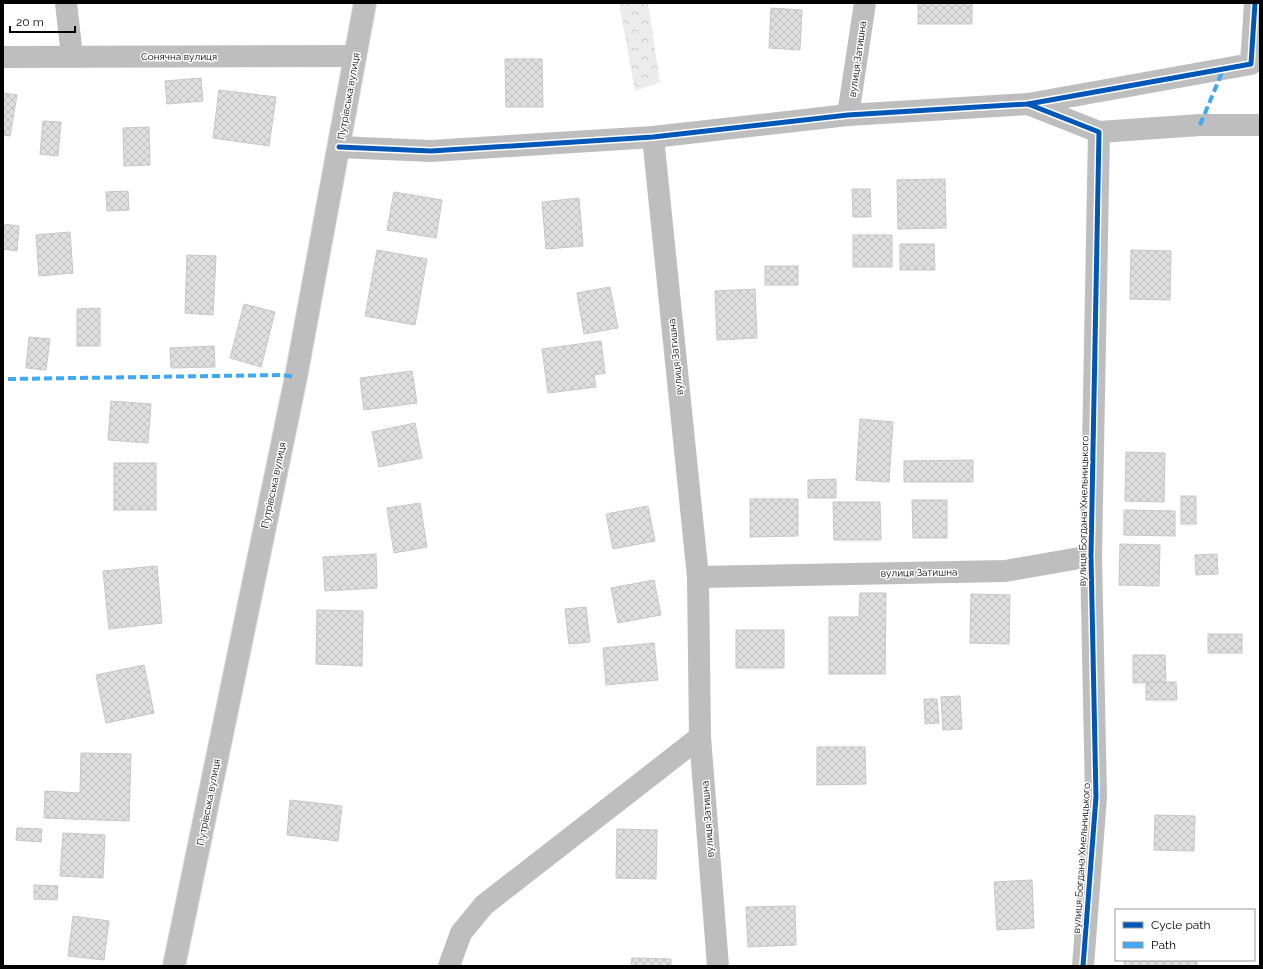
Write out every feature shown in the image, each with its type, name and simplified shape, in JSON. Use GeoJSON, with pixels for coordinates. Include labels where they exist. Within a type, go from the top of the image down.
{"type":"FeatureCollection","features":[{"type":"Feature","properties":{"kind":"street"},"geometry":{"type":"LineString","coordinates":[[66,3],[72,56]]}},
{"type":"Feature","properties":{"kind":"street","name":"Путрівська вулиця"},"geometry":{"type":"LineString","coordinates":[[174,966],[296,377],[365,3]]}},
{"type":"Feature","properties":{"kind":"street","name":"вулиця Затишна"},"geometry":{"type":"LineString","coordinates":[[848,115],[865,3]]}},
{"type":"Feature","properties":{"kind":"street"},"geometry":{"type":"LineString","coordinates":[[339,147],[431,151],[653,136],[848,115],[1028,104],[1251,64],[1255,3]]}},
{"type":"Feature","properties":{"kind":"street","name":"Сонячна вулиця"},"geometry":{"type":"LineString","coordinates":[[3,57],[355,56]]}},
{"type":"Feature","properties":{"kind":"street"},"geometry":{"type":"LineString","coordinates":[[1028,104],[1099,132],[1200,125],[1260,124]]}},
{"type":"Feature","properties":{"kind":"street","name":"вулиця Богдана Хмельницького"},"geometry":{"type":"LineString","coordinates":[[1083,966],[1096,797],[1090,556],[1099,132]]}},
{"type":"Feature","properties":{"kind":"street","name":"вулиця Затишна"},"geometry":{"type":"LineString","coordinates":[[653,136],[698,577],[700,737],[718,966]]}},
{"type":"Feature","properties":{"kind":"street","name":"вулиця Затишна"},"geometry":{"type":"LineString","coordinates":[[698,577],[1005,570],[1090,556]]}},
{"type":"Feature","properties":{"kind":"street"},"geometry":{"type":"LineString","coordinates":[[449,966],[461,933],[484,905],[700,737]]}},
{"type":"Feature","properties":{"kind":"path"},"geometry":{"type":"LineString","coordinates":[[3,965],[12,966]]}},
{"type":"Feature","properties":{"kind":"green space"},"geometry":{"type":"Polygon","coordinates":[[[619,3],[648,3],[660,82],[635,91],[619,3]]]}},
{"type":"Feature","properties":{"kind":"building"},"geometry":{"type":"Polygon","coordinates":[[[918,3],[972,3],[972,24],[918,24],[918,3]]]}},
{"type":"Feature","properties":{"kind":"building"},"geometry":{"type":"Polygon","coordinates":[[[771,8],[802,10],[800,50],[769,48],[771,8]]]}},
{"type":"Feature","properties":{"kind":"building"},"geometry":{"type":"Polygon","coordinates":[[[505,59],[542,59],[543,107],[506,107],[505,59]]]}},
{"type":"Feature","properties":{"kind":"building"},"geometry":{"type":"Polygon","coordinates":[[[201,78],[203,101],[167,104],[165,81],[201,78]]]}},
{"type":"Feature","properties":{"kind":"building"},"geometry":{"type":"Polygon","coordinates":[[[219,90],[276,97],[269,146],[213,138],[219,90]]]}},
{"type":"Feature","properties":{"kind":"building"},"geometry":{"type":"Polygon","coordinates":[[[3,93],[17,95],[10,136],[3,135],[3,93]]]}},
{"type":"Feature","properties":{"kind":"building"},"geometry":{"type":"Polygon","coordinates":[[[43,121],[61,122],[58,156],[40,154],[43,121]]]}},
{"type":"Feature","properties":{"kind":"building"},"geometry":{"type":"Polygon","coordinates":[[[149,127],[150,165],[124,166],[123,128],[149,127]]]}},
{"type":"Feature","properties":{"kind":"building"},"geometry":{"type":"Polygon","coordinates":[[[945,179],[946,228],[898,229],[897,180],[945,179]]]}},
{"type":"Feature","properties":{"kind":"building"},"geometry":{"type":"Polygon","coordinates":[[[852,189],[870,189],[871,217],[853,217],[852,189]]]}},
{"type":"Feature","properties":{"kind":"building"},"geometry":{"type":"Polygon","coordinates":[[[128,191],[129,210],[107,211],[106,192],[128,191]]]}},
{"type":"Feature","properties":{"kind":"building"},"geometry":{"type":"Polygon","coordinates":[[[394,192],[442,200],[436,238],[387,230],[394,192]]]}},
{"type":"Feature","properties":{"kind":"building"},"geometry":{"type":"Polygon","coordinates":[[[579,198],[583,246],[546,249],[542,202],[579,198]]]}},
{"type":"Feature","properties":{"kind":"building"},"geometry":{"type":"Polygon","coordinates":[[[3,224],[19,226],[17,251],[3,249],[3,224]]]}},
{"type":"Feature","properties":{"kind":"building"},"geometry":{"type":"Polygon","coordinates":[[[70,232],[73,273],[39,276],[36,235],[70,232]]]}},
{"type":"Feature","properties":{"kind":"building"},"geometry":{"type":"Polygon","coordinates":[[[853,235],[892,235],[892,267],[853,267],[853,235]]]}},
{"type":"Feature","properties":{"kind":"building"},"geometry":{"type":"Polygon","coordinates":[[[900,244],[934,244],[935,270],[900,270],[900,244]]]}},
{"type":"Feature","properties":{"kind":"building"},"geometry":{"type":"Polygon","coordinates":[[[377,250],[427,259],[415,325],[365,316],[377,250]]]}},
{"type":"Feature","properties":{"kind":"building"},"geometry":{"type":"Polygon","coordinates":[[[1131,250],[1171,251],[1170,300],[1130,299],[1131,250]]]}},
{"type":"Feature","properties":{"kind":"building"},"geometry":{"type":"Polygon","coordinates":[[[187,255],[216,256],[213,315],[185,313],[187,255]]]}},
{"type":"Feature","properties":{"kind":"building"},"geometry":{"type":"Polygon","coordinates":[[[765,266],[798,266],[798,285],[765,285],[765,266]]]}},
{"type":"Feature","properties":{"kind":"building"},"geometry":{"type":"Polygon","coordinates":[[[610,287],[618,328],[584,334],[577,293],[610,287]]]}},
{"type":"Feature","properties":{"kind":"building"},"geometry":{"type":"Polygon","coordinates":[[[755,289],[757,338],[717,340],[715,291],[755,289]]]}},
{"type":"Feature","properties":{"kind":"building"},"geometry":{"type":"Polygon","coordinates":[[[244,304],[275,312],[261,367],[230,358],[244,304]]]}},
{"type":"Feature","properties":{"kind":"building"},"geometry":{"type":"Polygon","coordinates":[[[100,308],[100,346],[77,346],[77,309],[100,308]]]}},
{"type":"Feature","properties":{"kind":"building"},"geometry":{"type":"Polygon","coordinates":[[[29,337],[50,339],[46,370],[26,368],[29,337]]]}},
{"type":"Feature","properties":{"kind":"building"},"geometry":{"type":"Polygon","coordinates":[[[601,341],[605,373],[594,375],[596,387],[548,393],[542,349],[601,341]]]}},
{"type":"Feature","properties":{"kind":"building"},"geometry":{"type":"Polygon","coordinates":[[[214,346],[215,367],[171,368],[170,348],[214,346]]]}},
{"type":"Feature","properties":{"kind":"building"},"geometry":{"type":"Polygon","coordinates":[[[412,371],[417,403],[364,410],[360,378],[412,371]]]}},
{"type":"Feature","properties":{"kind":"building"},"geometry":{"type":"Polygon","coordinates":[[[111,401],[151,404],[148,443],[108,440],[111,401]]]}},
{"type":"Feature","properties":{"kind":"building"},"geometry":{"type":"Polygon","coordinates":[[[860,419],[893,422],[889,482],[856,480],[860,419]]]}},
{"type":"Feature","properties":{"kind":"building"},"geometry":{"type":"Polygon","coordinates":[[[415,423],[422,458],[379,467],[372,432],[415,423]]]}},
{"type":"Feature","properties":{"kind":"building"},"geometry":{"type":"Polygon","coordinates":[[[1126,452],[1165,453],[1164,502],[1125,501],[1126,452]]]}},
{"type":"Feature","properties":{"kind":"building"},"geometry":{"type":"Polygon","coordinates":[[[973,460],[973,482],[904,482],[904,461],[973,460]]]}},
{"type":"Feature","properties":{"kind":"building"},"geometry":{"type":"Polygon","coordinates":[[[114,463],[156,463],[156,510],[114,510],[114,463]]]}},
{"type":"Feature","properties":{"kind":"building"},"geometry":{"type":"Polygon","coordinates":[[[836,479],[836,498],[808,498],[808,480],[836,479]]]}},
{"type":"Feature","properties":{"kind":"building"},"geometry":{"type":"Polygon","coordinates":[[[1181,496],[1196,496],[1196,524],[1181,524],[1181,496]]]}},
{"type":"Feature","properties":{"kind":"building"},"geometry":{"type":"Polygon","coordinates":[[[750,499],[798,499],[798,536],[750,537],[750,499]]]}},
{"type":"Feature","properties":{"kind":"building"},"geometry":{"type":"Polygon","coordinates":[[[912,500],[947,500],[947,538],[913,538],[912,500]]]}},
{"type":"Feature","properties":{"kind":"building"},"geometry":{"type":"Polygon","coordinates":[[[833,502],[880,502],[881,540],[834,540],[833,502]]]}},
{"type":"Feature","properties":{"kind":"building"},"geometry":{"type":"Polygon","coordinates":[[[420,503],[427,547],[394,553],[387,508],[420,503]]]}},
{"type":"Feature","properties":{"kind":"building"},"geometry":{"type":"Polygon","coordinates":[[[648,506],[655,541],[613,549],[606,514],[648,506]]]}},
{"type":"Feature","properties":{"kind":"building"},"geometry":{"type":"Polygon","coordinates":[[[1124,510],[1175,511],[1175,536],[1124,535],[1124,510]]]}},
{"type":"Feature","properties":{"kind":"building"},"geometry":{"type":"Polygon","coordinates":[[[1120,544],[1160,545],[1159,586],[1119,585],[1120,544]]]}},
{"type":"Feature","properties":{"kind":"building"},"geometry":{"type":"Polygon","coordinates":[[[376,554],[377,588],[325,591],[323,557],[376,554]]]}},
{"type":"Feature","properties":{"kind":"building"},"geometry":{"type":"Polygon","coordinates":[[[1217,554],[1218,574],[1196,575],[1195,555],[1217,554]]]}},
{"type":"Feature","properties":{"kind":"building"},"geometry":{"type":"Polygon","coordinates":[[[157,566],[162,623],[109,629],[103,571],[157,566]]]}},
{"type":"Feature","properties":{"kind":"building"},"geometry":{"type":"Polygon","coordinates":[[[654,580],[661,615],[618,623],[611,588],[654,580]]]}},
{"type":"Feature","properties":{"kind":"building"},"geometry":{"type":"Polygon","coordinates":[[[860,593],[886,593],[885,674],[829,674],[829,617],[859,617],[860,593]]]}},
{"type":"Feature","properties":{"kind":"building"},"geometry":{"type":"Polygon","coordinates":[[[971,594],[1010,595],[1009,644],[970,643],[971,594]]]}},
{"type":"Feature","properties":{"kind":"building"},"geometry":{"type":"Polygon","coordinates":[[[586,607],[590,642],[569,644],[565,609],[586,607]]]}},
{"type":"Feature","properties":{"kind":"building"},"geometry":{"type":"Polygon","coordinates":[[[317,610],[363,611],[362,666],[316,664],[317,610]]]}},
{"type":"Feature","properties":{"kind":"building"},"geometry":{"type":"Polygon","coordinates":[[[736,630],[784,630],[784,668],[736,668],[736,630]]]}},
{"type":"Feature","properties":{"kind":"building"},"geometry":{"type":"Polygon","coordinates":[[[1208,634],[1242,634],[1242,653],[1208,653],[1208,634]]]}},
{"type":"Feature","properties":{"kind":"building"},"geometry":{"type":"Polygon","coordinates":[[[654,643],[658,680],[606,685],[603,648],[654,643]]]}},
{"type":"Feature","properties":{"kind":"building"},"geometry":{"type":"Polygon","coordinates":[[[1133,655],[1165,655],[1166,682],[1133,683],[1133,655]]]}},
{"type":"Feature","properties":{"kind":"building"},"geometry":{"type":"Polygon","coordinates":[[[144,665],[154,713],[106,723],[96,675],[144,665]]]}},
{"type":"Feature","properties":{"kind":"building"},"geometry":{"type":"Polygon","coordinates":[[[1146,682],[1176,682],[1177,700],[1146,700],[1146,682]]]}},
{"type":"Feature","properties":{"kind":"building"},"geometry":{"type":"Polygon","coordinates":[[[960,696],[962,729],[943,730],[941,697],[960,696]]]}},
{"type":"Feature","properties":{"kind":"building"},"geometry":{"type":"Polygon","coordinates":[[[924,699],[937,699],[939,723],[925,724],[924,699]]]}},
{"type":"Feature","properties":{"kind":"building"},"geometry":{"type":"Polygon","coordinates":[[[817,747],[865,747],[866,784],[817,785],[817,747]]]}},
{"type":"Feature","properties":{"kind":"building"},"geometry":{"type":"Polygon","coordinates":[[[81,753],[131,754],[129,821],[44,818],[45,791],[80,793],[81,753]]]}},
{"type":"Feature","properties":{"kind":"building"},"geometry":{"type":"Polygon","coordinates":[[[290,800],[342,806],[338,841],[287,835],[290,800]]]}},
{"type":"Feature","properties":{"kind":"building"},"geometry":{"type":"Polygon","coordinates":[[[1155,815],[1195,816],[1194,851],[1154,850],[1155,815]]]}},
{"type":"Feature","properties":{"kind":"building"},"geometry":{"type":"Polygon","coordinates":[[[17,828],[42,829],[41,842],[16,840],[17,828]]]}},
{"type":"Feature","properties":{"kind":"building"},"geometry":{"type":"Polygon","coordinates":[[[617,829],[657,830],[656,879],[616,878],[617,829]]]}},
{"type":"Feature","properties":{"kind":"building"},"geometry":{"type":"Polygon","coordinates":[[[63,833],[105,835],[103,878],[60,876],[63,833]]]}},
{"type":"Feature","properties":{"kind":"building"},"geometry":{"type":"Polygon","coordinates":[[[1032,880],[1034,928],[997,930],[994,882],[1032,880]]]}},
{"type":"Feature","properties":{"kind":"building"},"geometry":{"type":"Polygon","coordinates":[[[34,885],[58,886],[57,900],[34,899],[34,885]]]}},
{"type":"Feature","properties":{"kind":"building"},"geometry":{"type":"Polygon","coordinates":[[[795,906],[796,945],[748,947],[746,907],[795,906]]]}},
{"type":"Feature","properties":{"kind":"building"},"geometry":{"type":"Polygon","coordinates":[[[73,916],[109,921],[104,960],[68,956],[73,916]]]}},
{"type":"Feature","properties":{"kind":"building"},"geometry":{"type":"Polygon","coordinates":[[[632,958],[671,959],[671,966],[631,966],[632,958]]]}},
{"type":"Feature","properties":{"kind":"building"},"geometry":{"type":"Polygon","coordinates":[[[1124,961],[1197,962],[1197,966],[1124,966],[1124,961]]]}},
{"type":"Feature","properties":{"kind":"marked path"},"geometry":{"type":"LineString","coordinates":[[1200,125],[1223,70]]}},
{"type":"Feature","properties":{"kind":"marked path"},"geometry":{"type":"LineString","coordinates":[[8,379],[282,375],[296,377]]}},
{"type":"Feature","properties":{"kind":"cycle path"},"geometry":{"type":"LineString","coordinates":[[339,147],[431,151],[653,137],[848,115],[1028,104],[1251,64],[1255,3]]}},
{"type":"Feature","properties":{"kind":"cycle path"},"geometry":{"type":"LineString","coordinates":[[1028,104],[1099,132],[1091,556],[1096,797],[1083,966]]}}]}
